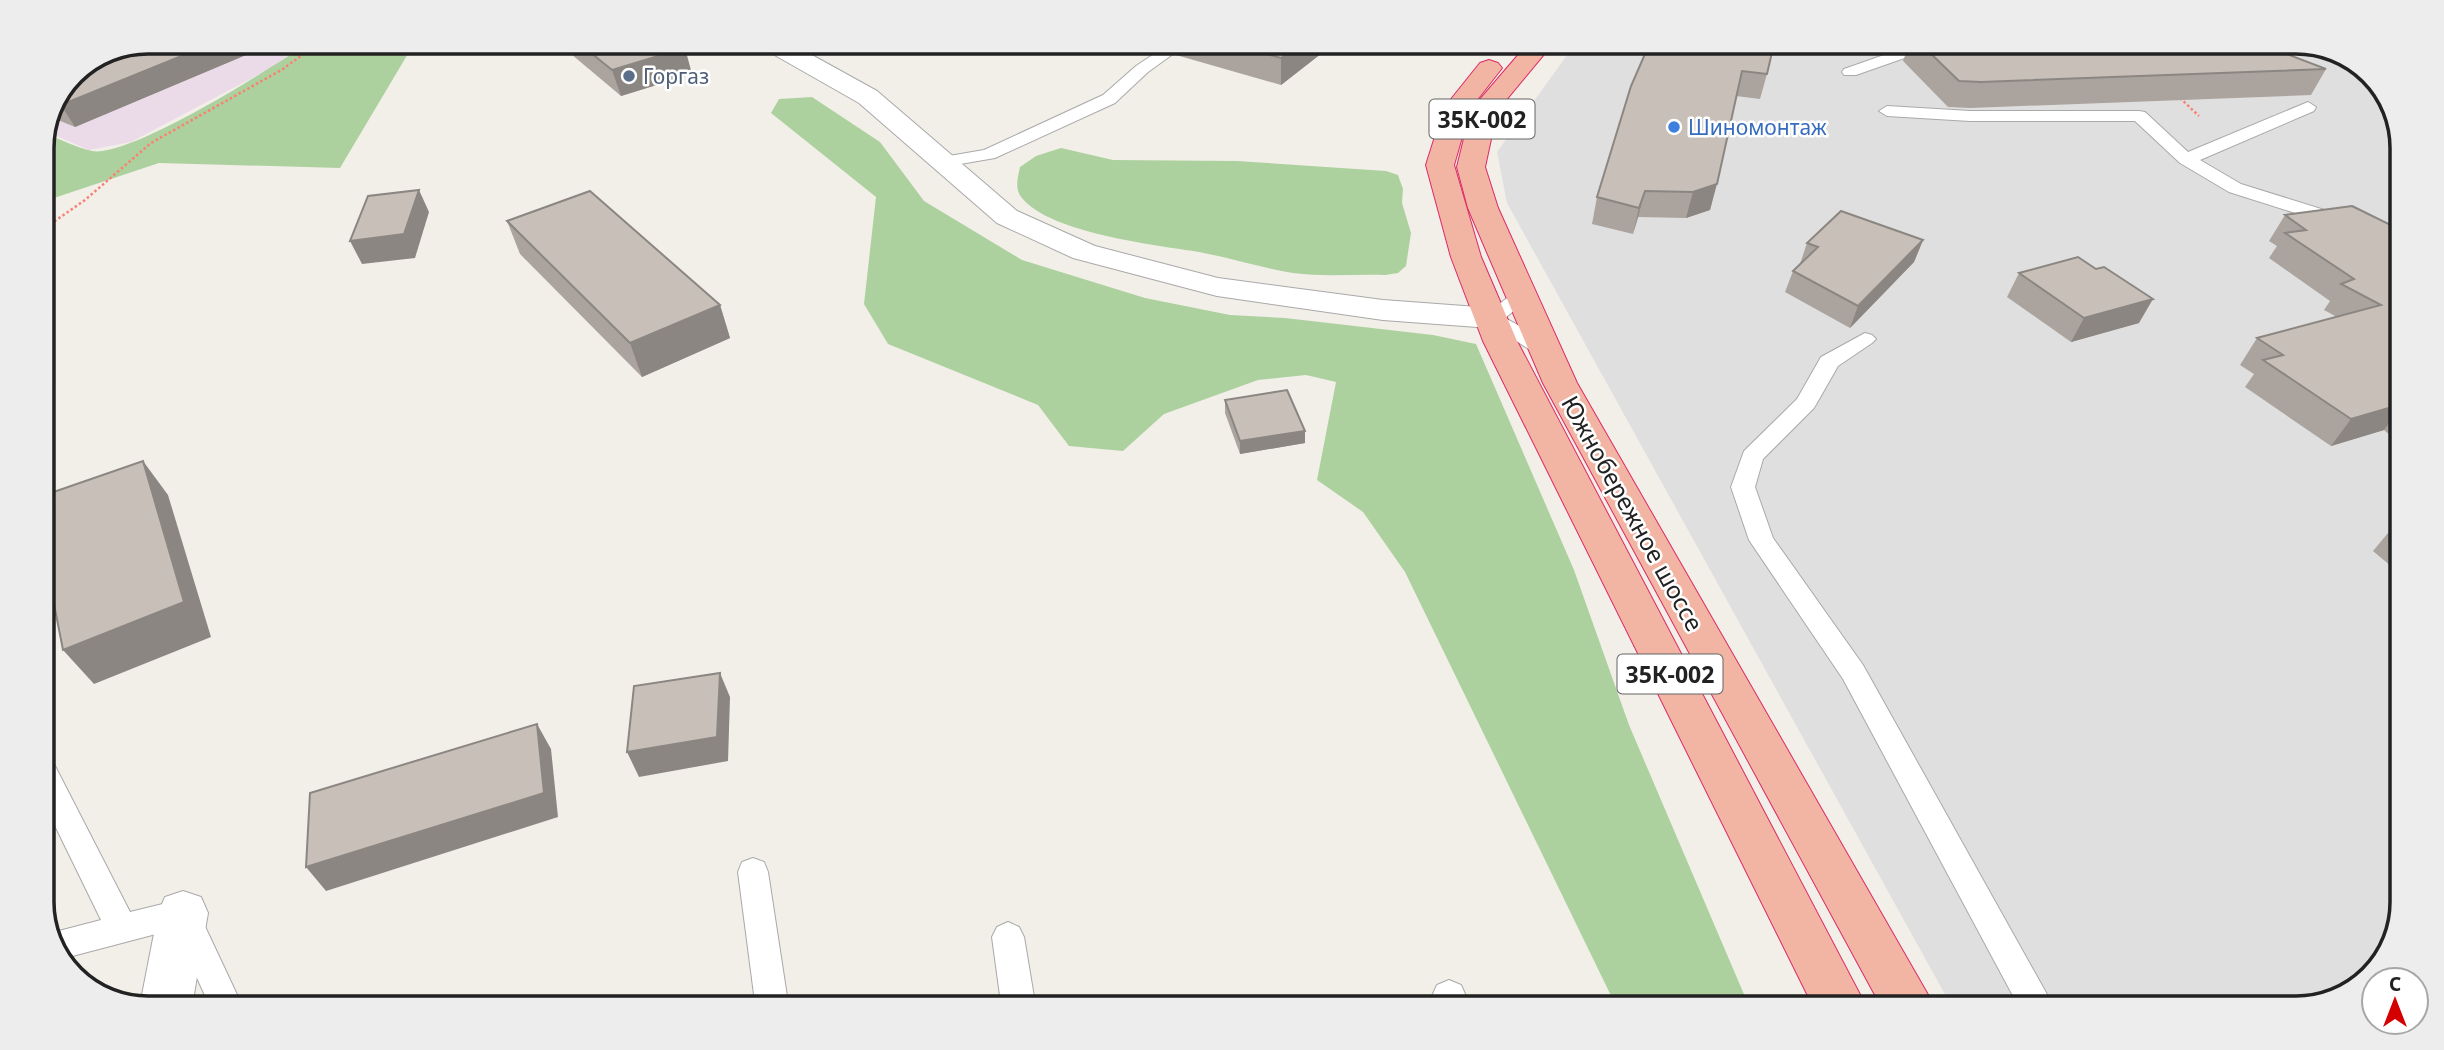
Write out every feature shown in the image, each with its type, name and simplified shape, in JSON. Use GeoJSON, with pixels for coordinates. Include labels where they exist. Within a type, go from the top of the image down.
{"type":"FeatureCollection","features":[{"type":"Feature","properties":{"kind":"highway","name":"Южнобережное шоссе"},"geometry":{"type":"LineString","coordinates":[[1502,54],[1457,108],[1440,165],[1466,257],[1504,318],[1835,996]]}},
{"type":"Feature","properties":{"kind":"highway","name":"Южнобережное шоссе"},"geometry":{"type":"LineString","coordinates":[[1532,54],[1484,110],[1471,167],[1483,208],[1504,318],[1546,350],[1560,383],[1903,996]]}},
{"type":"Feature","properties":{"kind":"street"},"geometry":{"type":"LineString","coordinates":[[791,54],[868,97],[1007,217],[1084,252],[1217,287],[1383,310],[1504,318]]}},
{"type":"Feature","properties":{"kind":"street"},"geometry":{"type":"LineString","coordinates":[[168,996],[183,913]]}},
{"type":"Feature","properties":{"kind":"lane"},"geometry":{"type":"LineString","coordinates":[[943,162],[989,154],[1109,99],[1142,69],[1164,54]]}},
{"type":"Feature","properties":{"kind":"lane"},"geometry":{"type":"LineString","coordinates":[[1850,72],[1900,54]]}},
{"type":"Feature","properties":{"kind":"lane"},"geometry":{"type":"LineString","coordinates":[[2186,159],[2308,107]]}},
{"type":"Feature","properties":{"kind":"lane"},"geometry":{"type":"LineString","coordinates":[[1887,111],[1970,116],[2139,117],[2186,159],[2235,188],[2362,228]]}},
{"type":"Feature","properties":{"kind":"lane"},"geometry":{"type":"LineString","coordinates":[[1865,339],[1829,362],[1806,403],[1752,456],[1743,487],[1761,540],[1853,672],[2031,996]]}},
{"type":"Feature","properties":{"kind":"lane"},"geometry":{"type":"LineString","coordinates":[[54,792],[121,928]]}},
{"type":"Feature","properties":{"kind":"lane"},"geometry":{"type":"LineString","coordinates":[[753,872],[771,996]]}},
{"type":"Feature","properties":{"kind":"lane"},"geometry":{"type":"LineString","coordinates":[[64,944],[183,913],[222,996]]}},
{"type":"Feature","properties":{"kind":"lane"},"geometry":{"type":"LineString","coordinates":[[1008,937],[1017,996]]}},
{"type":"Feature","properties":{"kind":"path"},"geometry":{"type":"LineString","coordinates":[[54,222],[85,200],[152,143],[283,69],[303,54]]}},
{"type":"Feature","properties":{"kind":"shaded area"},"geometry":{"type":"Polygon","coordinates":[[[148,54],[289,54],[271,68],[131,142],[89,150],[55,135],[57,124],[70,96],[82,82],[112,61],[148,54]]]}},
{"type":"Feature","properties":{"kind":"shaded area"},"geometry":{"type":"Polygon","coordinates":[[[1568,54],[2296,54],[2332,61],[2353,74],[2370,91],[2380,107],[2390,142],[2390,902],[2383,938],[2370,959],[2348,980],[2337,986],[2314,994],[2296,996],[1946,996],[1507,203],[1497,152],[1568,54]]]}},
{"type":"Feature","properties":{"kind":"green space"},"geometry":{"type":"Polygon","coordinates":[[[291,54],[408,54],[340,168],[159,163],[54,198],[55,138],[92,151],[111,149],[168,126],[291,54]]]}},
{"type":"Feature","properties":{"kind":"green space"},"geometry":{"type":"Polygon","coordinates":[[[812,97],[880,142],[924,201],[1022,260],[1145,298],[1230,315],[1285,318],[1433,335],[1476,344],[1574,570],[1629,725],[1745,996],[1611,996],[1405,572],[1363,512],[1317,480],[1336,382],[1306,375],[1258,380],[1164,414],[1123,451],[1069,446],[1038,405],[888,344],[864,304],[876,197],[771,113],[779,99],[812,97]]]}},
{"type":"Feature","properties":{"kind":"green space"},"geometry":{"type":"Polygon","coordinates":[[[1061,148],[1113,160],[1237,161],[1386,171],[1398,175],[1403,189],[1402,203],[1411,233],[1406,266],[1398,273],[1385,275],[1293,273],[1079,229],[1036,210],[1018,191],[1020,167],[1036,156],[1061,148]]]}},
{"type":"Feature","properties":{"kind":"building"},"geometry":{"type":"Polygon","coordinates":[[[148,54],[186,54],[66,103],[82,82],[112,61],[148,54]]]}},
{"type":"Feature","properties":{"kind":"building"},"geometry":{"type":"Polygon","coordinates":[[[592,54],[665,54],[612,70],[592,54]]]}},
{"type":"Feature","properties":{"kind":"building"},"geometry":{"type":"Polygon","coordinates":[[[1266,54],[1287,54],[1281,58],[1266,54]]]}},
{"type":"Feature","properties":{"kind":"building"},"geometry":{"type":"Polygon","coordinates":[[[1645,54],[1772,54],[1767,74],[1742,71],[1717,184],[1693,192],[1645,191],[1639,208],[1597,197],[1631,86],[1645,54]]]}},
{"type":"Feature","properties":{"kind":"building"},"geometry":{"type":"Polygon","coordinates":[[[1931,54],[2287,54],[2326,69],[1981,82],[1959,81],[1931,54]]]}},
{"type":"Feature","properties":{"kind":"building"},"geometry":{"type":"Polygon","coordinates":[[[419,190],[404,234],[350,241],[368,196],[419,190]]]}},
{"type":"Feature","properties":{"kind":"building"},"geometry":{"type":"Polygon","coordinates":[[[590,191],[720,305],[630,343],[507,221],[590,191]]]}},
{"type":"Feature","properties":{"kind":"building"},"geometry":{"type":"Polygon","coordinates":[[[2352,206],[2390,225],[2390,408],[2351,419],[2263,360],[2283,355],[2257,338],[2381,305],[2341,284],[2354,279],[2285,233],[2306,230],[2285,215],[2352,206]]]}},
{"type":"Feature","properties":{"kind":"building"},"geometry":{"type":"Polygon","coordinates":[[[1841,211],[1923,240],[1858,306],[1793,271],[1818,247],[1807,243],[1841,211]]]}},
{"type":"Feature","properties":{"kind":"building"},"geometry":{"type":"Polygon","coordinates":[[[2078,257],[2096,269],[2104,267],[2153,299],[2084,318],[2019,273],[2078,257]]]}},
{"type":"Feature","properties":{"kind":"building"},"geometry":{"type":"Polygon","coordinates":[[[1287,390],[1305,431],[1240,441],[1225,400],[1287,390]]]}},
{"type":"Feature","properties":{"kind":"building"},"geometry":{"type":"Polygon","coordinates":[[[143,461],[184,602],[63,650],[54,604],[54,492],[143,461]]]}},
{"type":"Feature","properties":{"kind":"building"},"geometry":{"type":"Polygon","coordinates":[[[720,673],[717,737],[627,752],[634,686],[720,673]]]}},
{"type":"Feature","properties":{"kind":"building"},"geometry":{"type":"Polygon","coordinates":[[[537,724],[544,793],[306,867],[310,793],[537,724]]]}},
{"type":"Feature","properties":{"kind":"place","name":"Горгаз"},"geometry":{"type":"Point","coordinates":[629,76]}},
{"type":"Feature","properties":{"kind":"place","name":"Шиномонтаж"},"geometry":{"type":"Point","coordinates":[1674,127]}}]}
